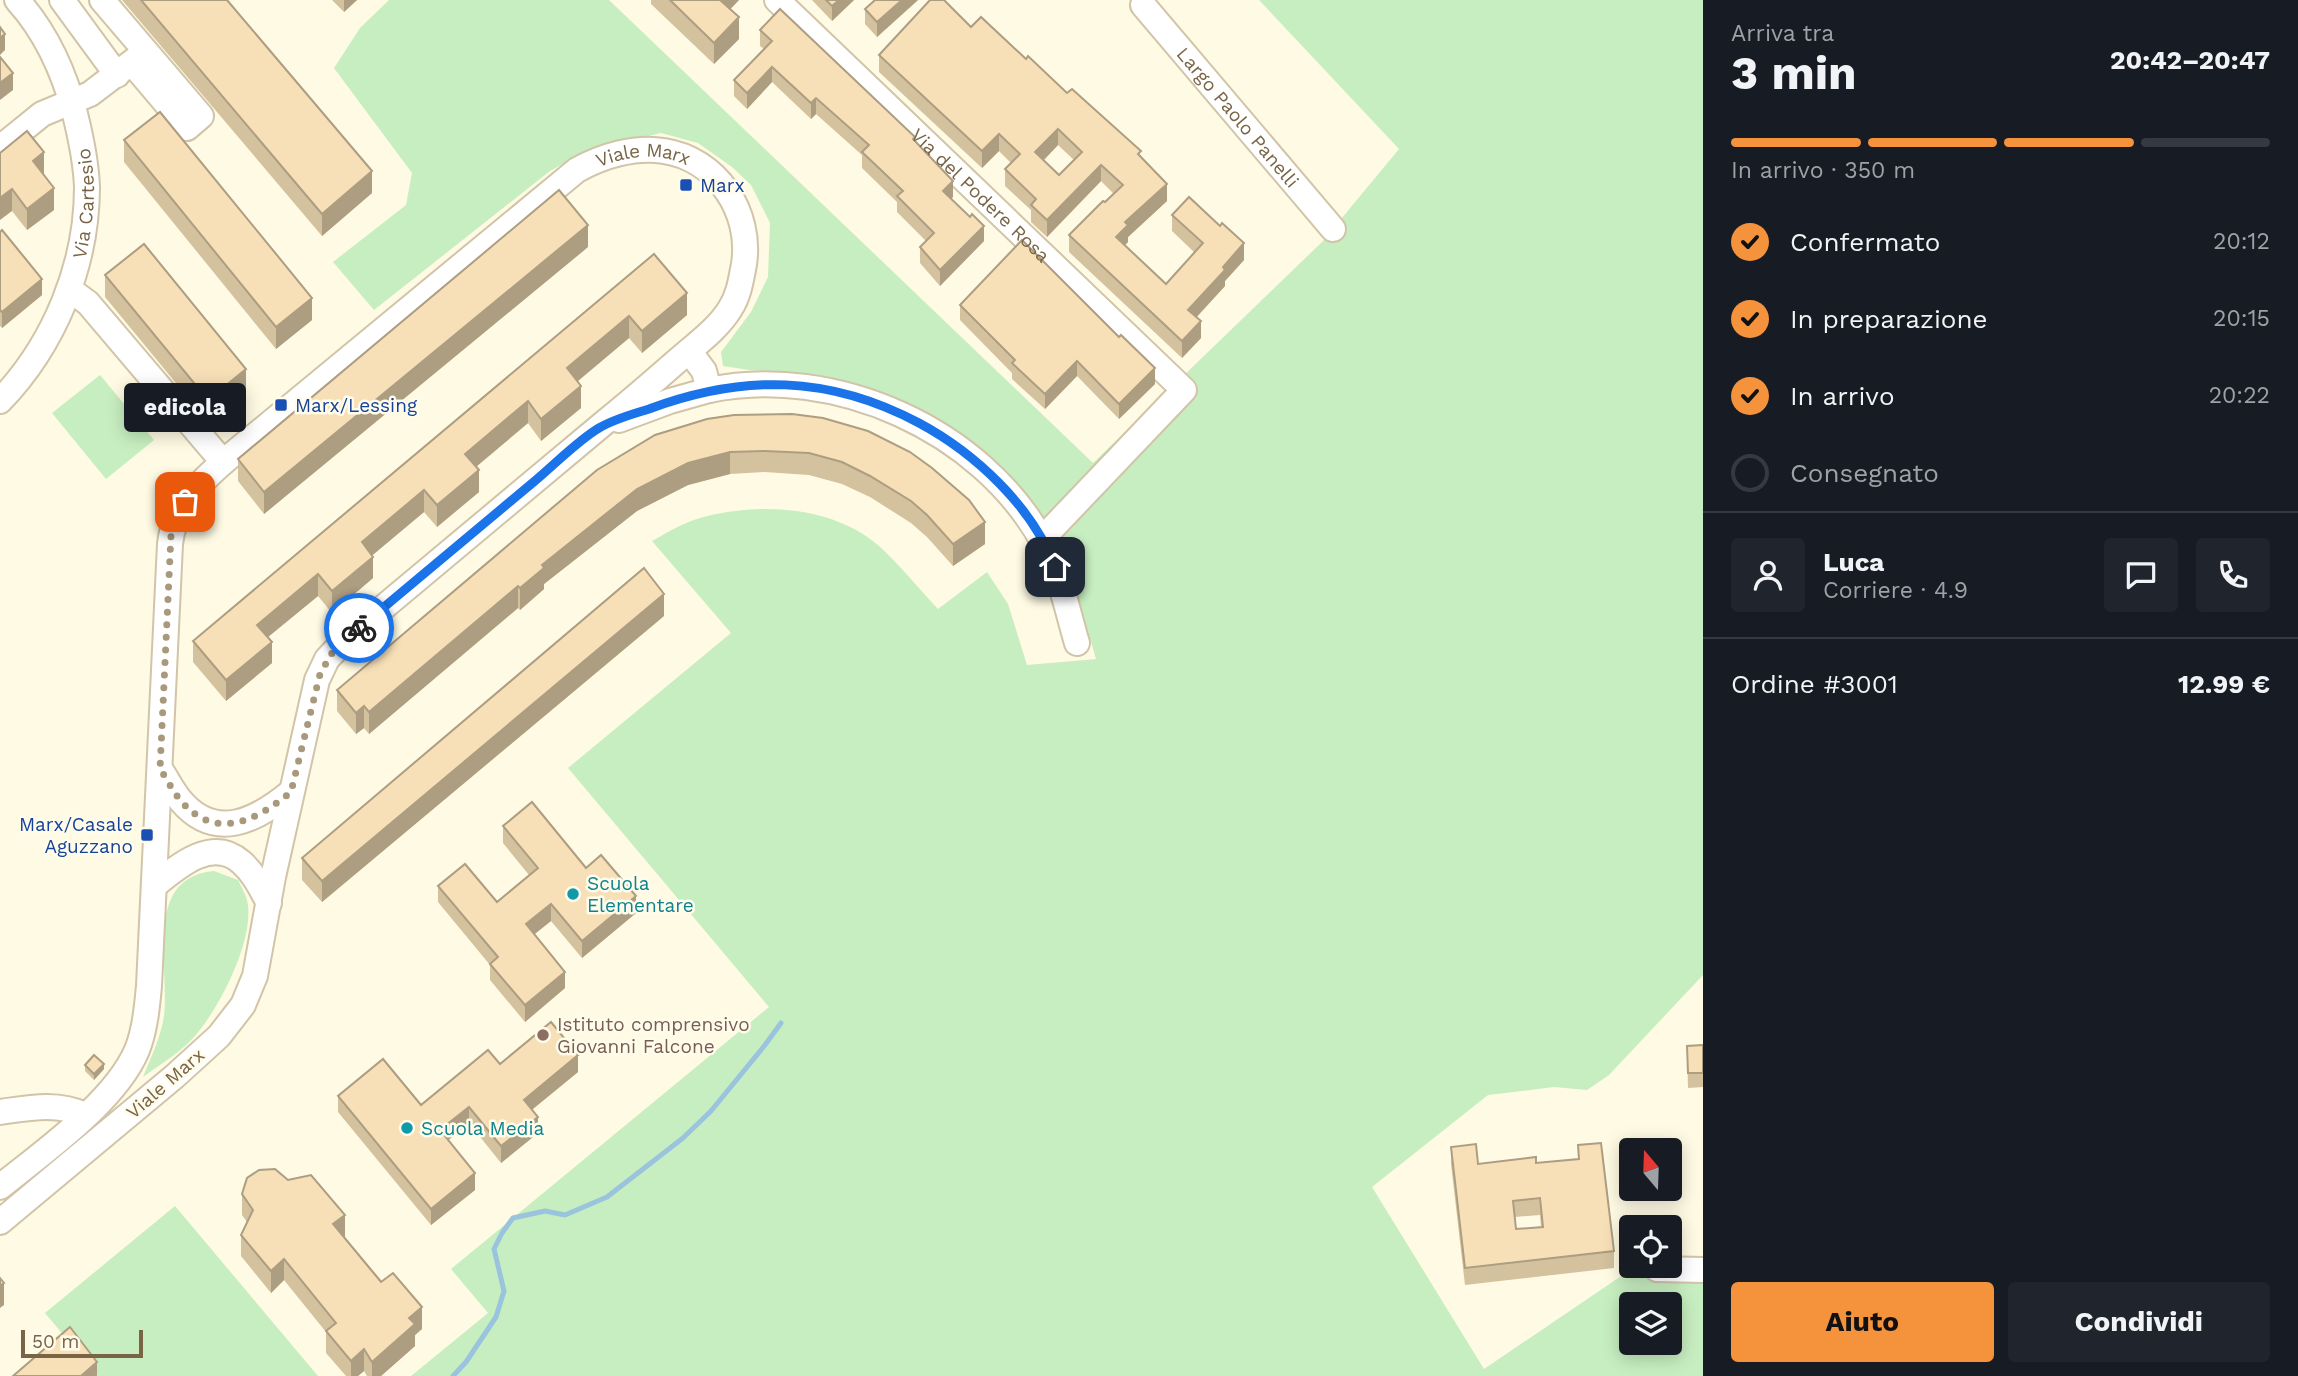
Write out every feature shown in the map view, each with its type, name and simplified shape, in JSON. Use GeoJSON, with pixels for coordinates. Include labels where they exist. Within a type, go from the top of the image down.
{"type":"FeatureCollection","features":[{"type":"Feature","properties":{"kind":"street","name":"Via Cartesio"},"geometry":{"type":"LineString","coordinates":[[0,401],[36,356],[69,289],[83,235],[87,187],[83,150],[71,101],[49,44],[17,0]]}},
{"type":"Feature","properties":{"kind":"street"},"geometry":{"type":"LineString","coordinates":[[62,0],[132,63]]}},
{"type":"Feature","properties":{"kind":"street"},"geometry":{"type":"LineString","coordinates":[[102,0],[132,63]]}},
{"type":"Feature","properties":{"kind":"street","name":"Via del Podere Rosa"},"geometry":{"type":"LineString","coordinates":[[777,0],[1184,390],[1042,540]]}},
{"type":"Feature","properties":{"kind":"street","name":"Largo Paolo Panelli"},"geometry":{"type":"LineString","coordinates":[[1140,2],[1333,229]]}},
{"type":"Feature","properties":{"kind":"street"},"geometry":{"type":"LineString","coordinates":[[0,148],[42,114],[90,94],[132,63]]}},
{"type":"Feature","properties":{"kind":"street","name":"Viale Marx"},"geometry":{"type":"LineString","coordinates":[[0,1187],[85,1115],[123,1074],[139,1042],[148,1002],[173,527],[189,496],[223,462],[567,177],[592,163],[643,150],[665,151],[694,161],[708,170],[722,185],[740,215],[746,245],[737,295],[722,320],[599,428],[332,653],[317,680],[291,792],[253,984],[243,1005],[225,1029],[175,1076],[0,1222]]}},
{"type":"Feature","properties":{"kind":"street"},"geometry":{"type":"LineString","coordinates":[[69,289],[88,303],[223,462]]}},
{"type":"Feature","properties":{"kind":"street"},"geometry":{"type":"LineString","coordinates":[[689,351],[704,371],[709,390]]}},
{"type":"Feature","properties":{"kind":"street"},"geometry":{"type":"LineString","coordinates":[[599,428],[670,401],[709,390],[768,384],[839,392],[892,410],[936,433],[973,460],[1013,501],[1042,540],[1055,567],[1077,643]]}},
{"type":"Feature","properties":{"kind":"street"},"geometry":{"type":"LineString","coordinates":[[160,769],[187,808],[201,818],[213,822],[236,823],[257,817],[291,792]]}},
{"type":"Feature","properties":{"kind":"street"},"geometry":{"type":"LineString","coordinates":[[154,886],[176,867],[193,858],[223,853],[243,863],[269,903]]}},
{"type":"Feature","properties":{"kind":"street"},"geometry":{"type":"LineString","coordinates":[[0,1112],[57,1107],[69,1108],[85,1115]]}},
{"type":"Feature","properties":{"kind":"street"},"geometry":{"type":"LineString","coordinates":[[1682,1270],[1703,1270]]}},
{"type":"Feature","properties":{"kind":"green space"},"geometry":{"type":"Polygon","coordinates":[[[389,0],[609,0],[1093,463],[1322,242],[1399,149],[1259,0],[1703,0],[1703,975],[1609,1075],[1587,1090],[1554,1087],[1488,1095],[1372,1187],[1484,1369],[1619,1278],[1682,1278],[1682,1274],[1703,1278],[1703,1376],[411,1376],[488,1313],[451,1269],[769,1007],[568,768],[731,633],[652,541],[688,522],[722,513],[769,509],[817,515],[860,532],[879,546],[938,609],[987,572],[1008,604],[1027,665],[1096,659],[1075,586],[1065,562],[1038,516],[957,431],[910,404],[858,385],[795,372],[723,366],[721,352],[751,312],[768,277],[770,223],[751,185],[732,167],[698,143],[661,133],[588,150],[550,171],[374,310],[333,262],[406,205],[412,173],[334,68],[360,28],[389,0]]]}},
{"type":"Feature","properties":{"kind":"green space"},"geometry":{"type":"Polygon","coordinates":[[[100,375],[154,440],[106,479],[52,413],[100,375]]]}},
{"type":"Feature","properties":{"kind":"green space"},"geometry":{"type":"Polygon","coordinates":[[[214,871],[238,880],[246,897],[248,916],[241,953],[224,991],[204,1025],[182,1048],[143,1077],[164,1016],[163,951],[168,907],[177,889],[191,877],[214,871]]]}},
{"type":"Feature","properties":{"kind":"green space"},"geometry":{"type":"Polygon","coordinates":[[[175,1206],[318,1376],[98,1376],[45,1313],[175,1206]]]}},
{"type":"Feature","properties":{"kind":"building"},"geometry":{"type":"Polygon","coordinates":[[[141,0],[227,0],[372,171],[322,214],[141,0]]]}},
{"type":"Feature","properties":{"kind":"building"},"geometry":{"type":"Polygon","coordinates":[[[670,0],[720,0],[739,17],[714,43],[670,0]]]}},
{"type":"Feature","properties":{"kind":"building"},"geometry":{"type":"Polygon","coordinates":[[[826,0],[839,0],[832,6],[826,0]]]}},
{"type":"Feature","properties":{"kind":"building"},"geometry":{"type":"Polygon","coordinates":[[[875,0],[902,0],[877,22],[865,9],[875,0]]]}},
{"type":"Feature","properties":{"kind":"building"},"geometry":{"type":"Polygon","coordinates":[[[930,0],[944,0],[971,27],[981,17],[1067,93],[1072,89],[1141,151],[1138,154],[1167,184],[1125,222],[1128,225],[1116,237],[1166,284],[1203,243],[1172,215],[1189,197],[1220,226],[1222,223],[1244,243],[1223,267],[1225,270],[1188,310],[1201,321],[1182,341],[1069,235],[1123,185],[1101,165],[1047,220],[1031,205],[1036,199],[1005,169],[1020,154],[999,134],[982,151],[879,55],[930,0]],[[1058,129],[1035,152],[1059,175],[1082,152],[1058,129]]]}},
{"type":"Feature","properties":{"kind":"building"},"geometry":{"type":"Polygon","coordinates":[[[780,9],[915,137],[913,139],[953,181],[943,191],[970,217],[972,214],[984,226],[940,270],[920,247],[934,233],[897,196],[903,191],[862,152],[869,145],[816,98],[811,103],[772,67],[747,93],[734,80],[772,41],[760,30],[780,9]]]}},
{"type":"Feature","properties":{"kind":"building"},"geometry":{"type":"Polygon","coordinates":[[[0,57],[13,73],[0,83],[0,57]]]}},
{"type":"Feature","properties":{"kind":"building"},"geometry":{"type":"Polygon","coordinates":[[[160,112],[312,298],[276,327],[124,140],[160,112]]]}},
{"type":"Feature","properties":{"kind":"building"},"geometry":{"type":"Polygon","coordinates":[[[27,131],[44,152],[33,161],[54,188],[27,209],[12,189],[0,198],[0,153],[27,131]]]}},
{"type":"Feature","properties":{"kind":"building"},"geometry":{"type":"Polygon","coordinates":[[[559,190],[588,225],[264,492],[238,459],[559,190]]]}},
{"type":"Feature","properties":{"kind":"building"},"geometry":{"type":"Polygon","coordinates":[[[2,230],[42,279],[2,312],[0,232],[2,230]]]}},
{"type":"Feature","properties":{"kind":"building"},"geometry":{"type":"Polygon","coordinates":[[[1022,240],[1119,337],[1121,335],[1155,368],[1119,404],[1077,361],[1045,394],[1012,363],[1015,360],[960,305],[1022,240]]]}},
{"type":"Feature","properties":{"kind":"building"},"geometry":{"type":"Polygon","coordinates":[[[144,244],[246,369],[208,400],[105,275],[144,244]]]}},
{"type":"Feature","properties":{"kind":"building"},"geometry":{"type":"Polygon","coordinates":[[[654,254],[687,293],[642,331],[629,316],[567,368],[581,386],[541,419],[528,401],[465,454],[479,470],[437,505],[424,490],[362,542],[373,557],[332,591],[318,574],[257,625],[272,642],[226,680],[193,641],[654,254]]]}},
{"type":"Feature","properties":{"kind":"building"},"geometry":{"type":"Polygon","coordinates":[[[792,414],[823,418],[868,431],[910,452],[969,500],[985,522],[953,544],[911,501],[842,462],[809,453],[730,452],[688,463],[637,489],[542,565],[544,568],[520,588],[518,586],[369,712],[364,706],[356,713],[337,690],[597,470],[655,435],[707,419],[734,415],[792,414]]]}},
{"type":"Feature","properties":{"kind":"building"},"geometry":{"type":"Polygon","coordinates":[[[644,568],[664,594],[322,881],[302,858],[644,568]]]}},
{"type":"Feature","properties":{"kind":"building"},"geometry":{"type":"Polygon","coordinates":[[[532,802],[586,868],[601,855],[636,896],[582,941],[551,904],[526,924],[565,972],[525,1005],[490,964],[498,957],[438,886],[465,864],[497,902],[538,868],[503,826],[532,802]]]}},
{"type":"Feature","properties":{"kind":"building","name":"Scuola Media"},"geometry":{"type":"Polygon","coordinates":[[[551,1022],[578,1055],[524,1100],[538,1117],[501,1146],[469,1107],[440,1130],[475,1173],[431,1209],[338,1096],[383,1059],[421,1105],[488,1050],[500,1064],[551,1022]]]}},
{"type":"Feature","properties":{"kind":"building"},"geometry":{"type":"Polygon","coordinates":[[[1703,1045],[1703,1073],[1688,1073],[1687,1046],[1703,1045]]]}},
{"type":"Feature","properties":{"kind":"building"},"geometry":{"type":"Polygon","coordinates":[[[94,1055],[104,1064],[94,1074],[85,1065],[94,1055]]]}},
{"type":"Feature","properties":{"kind":"building"},"geometry":{"type":"Polygon","coordinates":[[[1601,1143],[1614,1251],[1465,1268],[1451,1147],[1476,1144],[1478,1164],[1536,1157],[1536,1163],[1579,1159],[1578,1145],[1601,1143]],[[1540,1198],[1513,1201],[1516,1229],[1543,1227],[1540,1198]]]}},
{"type":"Feature","properties":{"kind":"building"},"geometry":{"type":"Polygon","coordinates":[[[275,1169],[288,1180],[311,1175],[345,1215],[333,1224],[381,1282],[393,1273],[422,1307],[409,1318],[415,1324],[372,1362],[364,1349],[351,1361],[326,1331],[336,1323],[284,1259],[271,1271],[241,1235],[253,1210],[242,1194],[247,1178],[259,1170],[275,1169]]]}},
{"type":"Feature","properties":{"kind":"building"},"geometry":{"type":"Polygon","coordinates":[[[70,1327],[97,1362],[81,1376],[13,1376],[70,1327]]]}},
{"type":"Feature","properties":{"kind":"waterway"},"geometry":{"type":"LineString","coordinates":[[453,1376],[466,1362],[496,1317],[504,1291],[494,1249],[513,1218],[545,1211],[565,1215],[607,1197],[683,1138],[711,1111],[781,1023]]}},
{"type":"Feature","properties":{"kind":"way so far"},"geometry":{"type":"LineString","coordinates":[[185,502],[177,515],[171,535],[160,769],[181,801],[195,814],[213,822],[243,822],[257,817],[291,792],[317,680],[332,653],[359,628]]}},
{"type":"Feature","properties":{"kind":"place","name":"Marx"},"geometry":{"type":"Point","coordinates":[686,185]}},
{"type":"Feature","properties":{"kind":"place","name":"Marx/Lessing"},"geometry":{"type":"Point","coordinates":[281,405]}},
{"type":"Feature","properties":{"kind":"place","name":"edicola"},"geometry":{"type":"Point","coordinates":[185,502]}},
{"type":"Feature","properties":{"kind":"place","name":"Marx/Casale Aguzzano"},"geometry":{"type":"Point","coordinates":[147,835]}},
{"type":"Feature","properties":{"kind":"place","name":"Scuola Elementare"},"geometry":{"type":"Point","coordinates":[573,894]}},
{"type":"Feature","properties":{"kind":"place","name":"Istituto comprensivo Giovanni Falcone"},"geometry":{"type":"Point","coordinates":[543,1035]}},
{"type":"Feature","properties":{"kind":"place","name":"Scuola Media"},"geometry":{"type":"Point","coordinates":[407,1128]}},
{"type":"Feature","properties":{"kind":"route"},"geometry":{"type":"LineString","coordinates":[[359,628],[599,428],[689,395],[735,386],[776,384],[831,390],[884,407],[926,427],[973,460],[998,484],[1038,533],[1055,567]]}}]}
